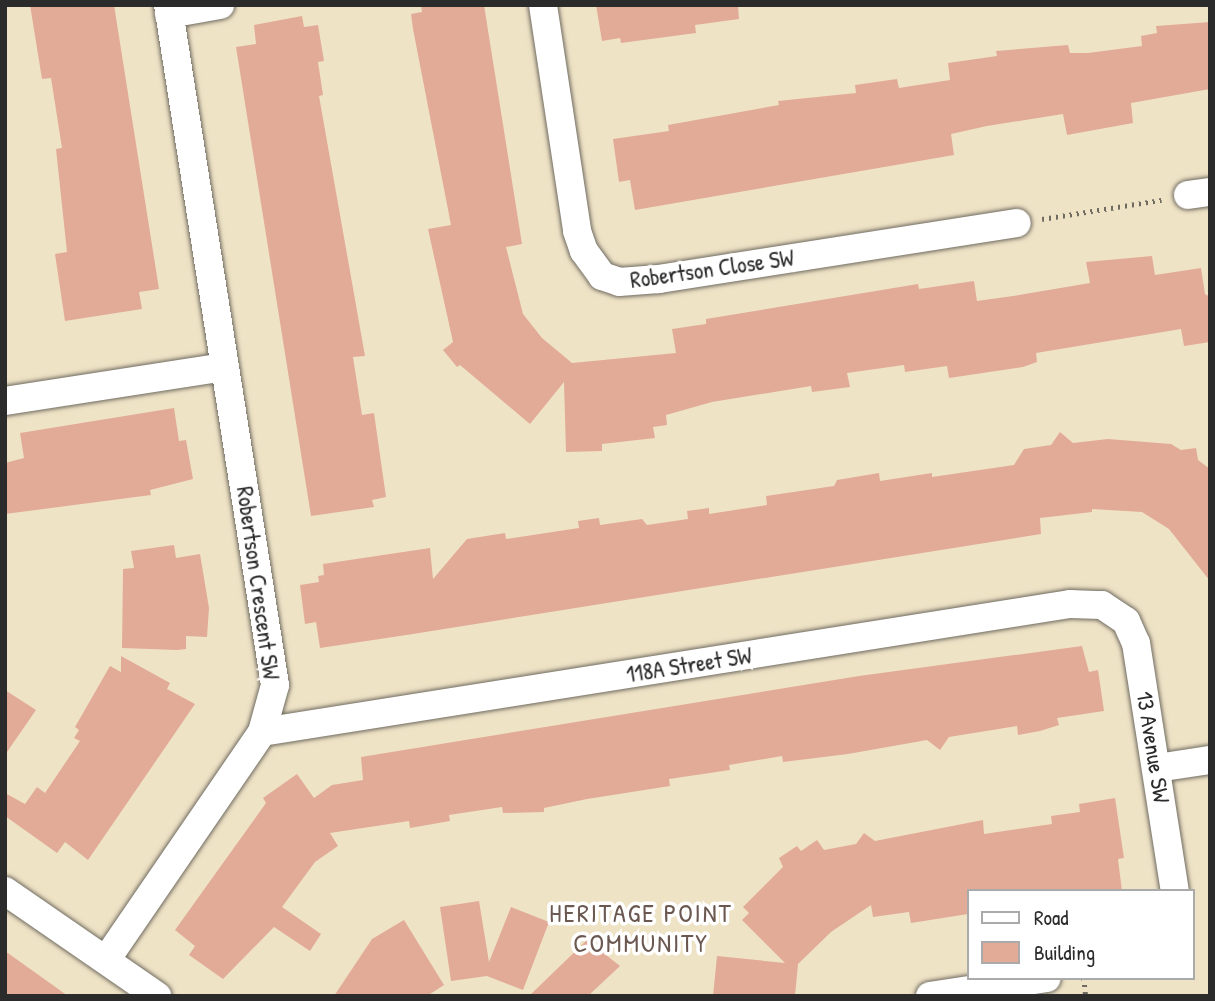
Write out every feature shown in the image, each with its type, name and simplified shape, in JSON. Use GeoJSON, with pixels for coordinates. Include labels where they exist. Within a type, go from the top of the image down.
{"type":"FeatureCollection","features":[{"type":"Feature","properties":{"kind":"street"},"geometry":{"type":"LineString","coordinates":[[169,10],[220,5]]}},
{"type":"Feature","properties":{"kind":"street","name":"Robertson Close SW"},"geometry":{"type":"LineString","coordinates":[[542,5],[577,231],[584,251],[603,276],[619,282],[659,279],[1017,223]]}},
{"type":"Feature","properties":{"kind":"street","name":"Robertson Crescent SW"},"geometry":{"type":"LineString","coordinates":[[106,960],[262,732],[272,703],[274,665],[224,367],[169,10]]}},
{"type":"Feature","properties":{"kind":"street"},"geometry":{"type":"LineString","coordinates":[[5,401],[224,367]]}},
{"type":"Feature","properties":{"kind":"street","name":"118A Street SW"},"geometry":{"type":"LineString","coordinates":[[262,732],[1070,604],[1087,603],[1115,611]]}},
{"type":"Feature","properties":{"kind":"street","name":"13 Avenue SW"},"geometry":{"type":"LineString","coordinates":[[1115,611],[1126,621],[1136,643],[1175,889]]}},
{"type":"Feature","properties":{"kind":"street"},"geometry":{"type":"LineString","coordinates":[[1157,768],[1210,760]]}},
{"type":"Feature","properties":{"kind":"street"},"geometry":{"type":"LineString","coordinates":[[5,891],[157,996]]}},
{"type":"Feature","properties":{"kind":"street"},"geometry":{"type":"LineString","coordinates":[[930,996],[1034,980]]}},
{"type":"Feature","properties":{"kind":"path"},"geometry":{"type":"LineString","coordinates":[[1017,223],[1199,193]]}},
{"type":"Feature","properties":{"kind":"building"},"geometry":{"type":"Polygon","coordinates":[[[30,5],[114,5],[159,289],[139,292],[142,309],[65,321],[55,254],[67,252],[56,149],[62,148],[51,78],[42,79],[30,5]]]}},
{"type":"Feature","properties":{"kind":"building"},"geometry":{"type":"Polygon","coordinates":[[[421,5],[484,5],[522,244],[506,247],[523,314],[542,338],[572,363],[676,353],[672,329],[706,324],[706,319],[918,284],[919,289],[974,281],[977,301],[1013,296],[1090,283],[1086,262],[1152,256],[1155,275],[1201,268],[1205,294],[1210,297],[1210,342],[1184,346],[1181,329],[1036,353],[1037,362],[1023,367],[949,378],[947,366],[905,372],[904,365],[847,373],[850,387],[812,392],[811,386],[712,402],[666,415],[667,425],[653,427],[655,438],[602,444],[602,451],[566,452],[564,382],[530,424],[460,365],[457,367],[443,350],[453,342],[428,229],[451,225],[413,29],[411,14],[422,12],[421,5]]]}},
{"type":"Feature","properties":{"kind":"building"},"geometry":{"type":"Polygon","coordinates":[[[596,5],[738,5],[739,19],[695,25],[696,33],[621,43],[620,38],[602,41],[596,5]]]}},
{"type":"Feature","properties":{"kind":"building"},"geometry":{"type":"Polygon","coordinates":[[[302,16],[304,27],[318,25],[324,61],[318,62],[323,95],[319,96],[365,356],[353,357],[362,415],[374,413],[386,497],[372,500],[374,507],[311,516],[236,47],[256,44],[254,25],[302,16]]]}},
{"type":"Feature","properties":{"kind":"building"},"geometry":{"type":"Polygon","coordinates":[[[1210,22],[1210,89],[1131,103],[1133,123],[1067,135],[1063,114],[987,126],[951,134],[954,155],[635,210],[630,180],[619,182],[613,139],[669,131],[668,125],[779,105],[778,101],[856,93],[855,85],[897,79],[899,88],[950,80],[948,63],[997,56],[996,51],[1068,45],[1070,53],[1088,53],[1142,46],[1141,36],[1157,33],[1156,26],[1210,22]]]}},
{"type":"Feature","properties":{"kind":"building"},"geometry":{"type":"Polygon","coordinates":[[[174,408],[179,441],[186,440],[193,479],[150,490],[151,495],[5,514],[5,463],[24,458],[20,433],[174,408]]]}},
{"type":"Feature","properties":{"kind":"building"},"geometry":{"type":"Polygon","coordinates":[[[1060,432],[1073,443],[1108,439],[1171,444],[1181,450],[1196,448],[1198,460],[1210,469],[1210,581],[1169,529],[1142,512],[1092,509],[1092,512],[1040,518],[1041,534],[320,648],[316,622],[305,624],[300,585],[319,582],[318,576],[324,575],[323,564],[430,548],[433,579],[467,539],[505,533],[506,539],[579,528],[578,521],[599,518],[600,525],[642,519],[647,525],[688,519],[687,511],[709,508],[709,514],[767,505],[766,496],[834,486],[837,480],[879,473],[880,481],[932,473],[932,477],[1014,465],[1024,449],[1051,445],[1060,432]]]}},
{"type":"Feature","properties":{"kind":"building"},"geometry":{"type":"Polygon","coordinates":[[[174,545],[176,558],[200,554],[209,608],[207,637],[186,636],[186,649],[122,648],[123,569],[134,568],[131,551],[174,545]]]}},
{"type":"Feature","properties":{"kind":"building"},"geometry":{"type":"Polygon","coordinates":[[[1082,646],[1089,672],[1098,670],[1104,711],[1057,718],[1059,725],[1018,735],[1017,726],[949,737],[940,750],[927,740],[783,762],[782,756],[729,765],[730,770],[669,779],[670,786],[544,808],[544,812],[503,813],[502,807],[449,815],[450,821],[410,828],[409,821],[330,833],[338,846],[315,862],[282,907],[321,934],[310,951],[274,927],[223,979],[189,955],[195,946],[175,930],[266,803],[263,798],[297,774],[314,798],[332,785],[363,780],[361,757],[859,676],[1082,646]]]}},
{"type":"Feature","properties":{"kind":"building"},"geometry":{"type":"Polygon","coordinates":[[[121,656],[170,683],[167,689],[195,704],[88,860],[65,842],[57,853],[5,816],[5,793],[25,804],[37,787],[45,793],[80,741],[74,738],[79,730],[75,727],[110,666],[121,672],[121,656]]]}},
{"type":"Feature","properties":{"kind":"building"},"geometry":{"type":"Polygon","coordinates":[[[5,690],[36,710],[5,755],[5,690]]]}},
{"type":"Feature","properties":{"kind":"building"},"geometry":{"type":"Polygon","coordinates":[[[1115,798],[1124,858],[1118,859],[1122,889],[967,889],[967,914],[911,923],[909,912],[873,917],[871,905],[831,932],[798,964],[795,996],[713,996],[717,956],[785,963],[742,920],[749,913],[743,907],[783,867],[779,858],[797,846],[801,851],[817,840],[824,850],[856,844],[864,833],[875,841],[983,820],[984,834],[1052,824],[1051,816],[1080,812],[1079,804],[1115,798]]]}},
{"type":"Feature","properties":{"kind":"building"},"geometry":{"type":"Polygon","coordinates":[[[479,901],[489,962],[511,907],[549,922],[523,990],[487,976],[451,981],[440,907],[479,901]]]}},
{"type":"Feature","properties":{"kind":"building"},"geometry":{"type":"Polygon","coordinates":[[[404,920],[444,985],[427,996],[334,996],[372,939],[404,920]]]}},
{"type":"Feature","properties":{"kind":"building"},"geometry":{"type":"Polygon","coordinates":[[[587,940],[620,966],[588,996],[529,996],[587,940]]]}},
{"type":"Feature","properties":{"kind":"building"},"geometry":{"type":"Polygon","coordinates":[[[5,951],[68,996],[5,996],[5,951]]]}},
{"type":"Feature","properties":{"kind":"district","name":"HERITAGE POINT COMMUNITY"},"geometry":{"type":"Point","coordinates":[641,928]}}]}
